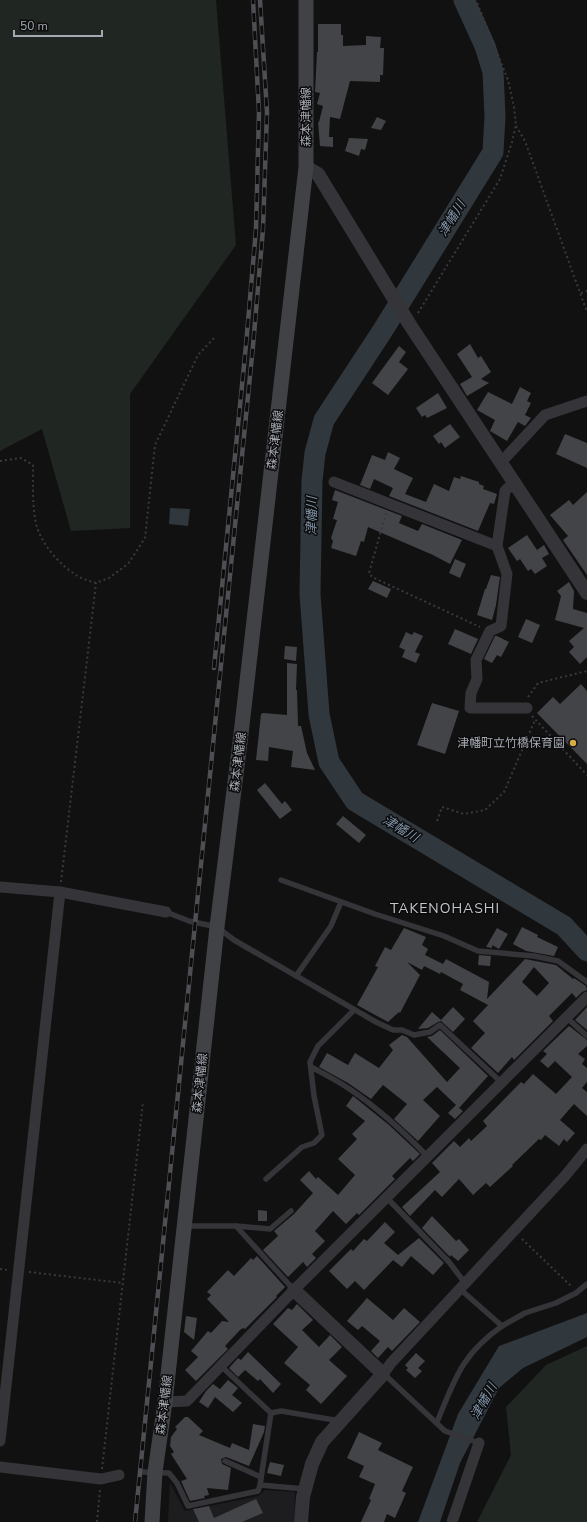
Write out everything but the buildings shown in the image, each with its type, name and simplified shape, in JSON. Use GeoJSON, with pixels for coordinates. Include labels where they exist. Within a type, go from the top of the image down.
{"type":"FeatureCollection","features":[{"type":"Feature","properties":{"kind":"main road","name":"森本津幡線"},"geometry":{"type":"LineString","coordinates":[[152,1522],[148,1472],[165,1402],[217,927],[240,742],[306,167],[306,0]]}},
{"type":"Feature","properties":{"kind":"street"},"geometry":{"type":"LineString","coordinates":[[306,167],[318,174],[410,325],[587,593]]}},
{"type":"Feature","properties":{"kind":"street"},"geometry":{"type":"LineString","coordinates":[[500,461],[506,457],[545,416],[587,401]]}},
{"type":"Feature","properties":{"kind":"street"},"geometry":{"type":"LineString","coordinates":[[334,482],[497,546]]}},
{"type":"Feature","properties":{"kind":"street"},"geometry":{"type":"LineString","coordinates":[[514,482],[505,491],[497,546],[507,574],[501,626],[490,631],[476,660],[477,679],[470,693],[470,708],[527,708]]}},
{"type":"Feature","properties":{"kind":"street"},"geometry":{"type":"LineString","coordinates":[[0,887],[60,892],[166,912]]}},
{"type":"Feature","properties":{"kind":"street"},"geometry":{"type":"LineString","coordinates":[[0,1441],[60,892]]}},
{"type":"Feature","properties":{"kind":"street"},"geometry":{"type":"LineString","coordinates":[[165,1402],[187,1401],[294,1290],[587,998]]}},
{"type":"Feature","properties":{"kind":"street"},"geometry":{"type":"LineString","coordinates":[[301,1522],[305,1489],[312,1464],[322,1442],[565,1176],[587,1149]]}},
{"type":"Feature","properties":{"kind":"street"},"geometry":{"type":"LineString","coordinates":[[294,1290],[383,1374]]}},
{"type":"Feature","properties":{"kind":"street"},"geometry":{"type":"LineString","coordinates":[[452,1522],[479,1443]]}},
{"type":"Feature","properties":{"kind":"street"},"geometry":{"type":"LineString","coordinates":[[0,1468],[101,1479],[119,1475]]}},
{"type":"Feature","properties":{"kind":"lane"},"geometry":{"type":"LineString","coordinates":[[280,880],[444,936],[478,951],[534,956],[558,961],[574,971],[587,982]]}},
{"type":"Feature","properties":{"kind":"lane"},"geometry":{"type":"LineString","coordinates":[[296,976],[331,926],[341,902]]}},
{"type":"Feature","properties":{"kind":"lane"},"geometry":{"type":"LineString","coordinates":[[166,912],[189,921],[217,927],[234,940],[354,1010],[393,1030],[402,1030],[414,1035],[430,1032],[440,1025],[502,1082]]}},
{"type":"Feature","properties":{"kind":"lane"},"geometry":{"type":"LineString","coordinates":[[266,1179],[302,1147],[314,1144],[322,1135],[314,1096],[310,1062],[318,1046],[354,1010]]}},
{"type":"Feature","properties":{"kind":"lane"},"geometry":{"type":"LineString","coordinates":[[567,1018],[587,1036]]}},
{"type":"Feature","properties":{"kind":"lane"},"geometry":{"type":"LineString","coordinates":[[310,1067],[350,1090],[367,1102],[391,1121],[428,1157]]}},
{"type":"Feature","properties":{"kind":"lane"},"geometry":{"type":"LineString","coordinates":[[387,1198],[449,1262],[463,1286],[502,1326]]}},
{"type":"Feature","properties":{"kind":"lane"},"geometry":{"type":"LineString","coordinates":[[184,1226],[236,1226],[270,1229],[291,1210]]}},
{"type":"Feature","properties":{"kind":"lane"},"geometry":{"type":"LineString","coordinates":[[236,1226],[294,1290]]}},
{"type":"Feature","properties":{"kind":"lane"},"geometry":{"type":"LineString","coordinates":[[437,1422],[461,1366],[472,1351],[487,1336],[525,1313],[556,1303],[577,1292],[587,1284]]}},
{"type":"Feature","properties":{"kind":"lane"},"geometry":{"type":"LineString","coordinates":[[220,1366],[271,1413]]}},
{"type":"Feature","properties":{"kind":"lane"},"geometry":{"type":"LineString","coordinates":[[383,1374],[445,1430],[479,1443]]}},
{"type":"Feature","properties":{"kind":"lane"},"geometry":{"type":"LineString","coordinates":[[271,1413],[281,1411],[340,1421]]}},
{"type":"Feature","properties":{"kind":"lane"},"geometry":{"type":"LineString","coordinates":[[148,1472],[169,1473],[177,1482],[188,1506],[258,1491],[271,1413]]}},
{"type":"Feature","properties":{"kind":"lane"},"geometry":{"type":"LineString","coordinates":[[225,1461],[261,1478]]}},
{"type":"Feature","properties":{"kind":"lane"},"geometry":{"type":"LineString","coordinates":[[260,1485],[305,1489]]}},
{"type":"Feature","properties":{"kind":"path"},"geometry":{"type":"LineString","coordinates":[[410,325],[500,179],[516,125],[508,80],[476,0]]}},
{"type":"Feature","properties":{"kind":"path"},"geometry":{"type":"LineString","coordinates":[[516,125],[524,141],[587,312]]}},
{"type":"Feature","properties":{"kind":"path"},"geometry":{"type":"LineString","coordinates":[[580,293],[587,291]]}},
{"type":"Feature","properties":{"kind":"path"},"geometry":{"type":"LineString","coordinates":[[0,461],[21,458],[33,465],[33,492],[37,527],[47,547],[65,567],[76,575],[96,584],[109,578],[128,564],[145,538],[155,446],[198,355],[216,336]]}},
{"type":"Feature","properties":{"kind":"path"},"geometry":{"type":"LineString","coordinates":[[389,504],[369,573],[372,577],[490,631]]}},
{"type":"Feature","properties":{"kind":"path"},"geometry":{"type":"LineString","coordinates":[[60,892],[96,584]]}},
{"type":"Feature","properties":{"kind":"path"},"geometry":{"type":"LineString","coordinates":[[587,671],[538,683],[528,696],[527,708],[535,720],[587,775]]}},
{"type":"Feature","properties":{"kind":"path"},"geometry":{"type":"LineString","coordinates":[[437,821],[442,807],[464,814],[485,810],[504,792],[535,720]]}},
{"type":"Feature","properties":{"kind":"path"},"geometry":{"type":"LineString","coordinates":[[97,1522],[143,1102]]}},
{"type":"Feature","properties":{"kind":"path"},"geometry":{"type":"LineString","coordinates":[[514,1232],[577,1292]]}},
{"type":"Feature","properties":{"kind":"path"},"geometry":{"type":"LineString","coordinates":[[0,1269],[123,1283]]}},
{"type":"Feature","properties":{"kind":"shaded area"},"geometry":{"type":"Polygon","coordinates":[[[0,0],[216,0],[236,245],[130,394],[130,528],[71,531],[42,429],[0,451],[0,0]]]}},
{"type":"Feature","properties":{"kind":"shaded area"},"geometry":{"type":"Polygon","coordinates":[[[587,1346],[587,1522],[477,1522],[511,1455],[506,1407],[546,1365],[587,1346]]]}},
{"type":"Feature","properties":{"kind":"shaded area"},"geometry":{"type":"Polygon","coordinates":[[[170,1483],[185,1511],[258,1496],[265,1490],[295,1492],[294,1522],[168,1522],[170,1483]]]}},
{"type":"Feature","properties":{"kind":"water"},"geometry":{"type":"Polygon","coordinates":[[[170,508],[190,509],[188,526],[169,524],[170,508]]]}},
{"type":"Feature","properties":{"kind":"water"},"geometry":{"type":"Polygon","coordinates":[[[587,1313],[587,1337],[523,1368],[499,1388],[460,1463],[440,1522],[418,1522],[458,1414],[499,1346],[587,1313]]]}},
{"type":"Feature","properties":{"kind":"waterway","name":"津幡川"},"geometry":{"type":"LineString","coordinates":[[464,0],[485,46],[493,72],[495,116],[493,152],[383,330],[324,420],[315,453],[312,481],[310,594],[319,714],[329,762],[355,801],[564,926],[587,951]]}},
{"type":"Feature","properties":{"kind":"railway"},"geometry":{"type":"LineString","coordinates":[[214,668],[256,229],[259,112],[253,0]]}},
{"type":"Feature","properties":{"kind":"railway"},"geometry":{"type":"LineString","coordinates":[[135,1522],[253,346],[263,229],[267,112],[260,0]]}},
{"type":"Feature","properties":{"kind":"place","name":"津幡町立竹橋保育園"},"geometry":{"type":"Point","coordinates":[573,743]}},
{"type":"Feature","properties":{"kind":"district","name":"TAKENOHASHI"},"geometry":{"type":"Point","coordinates":[445,908]}}]}
